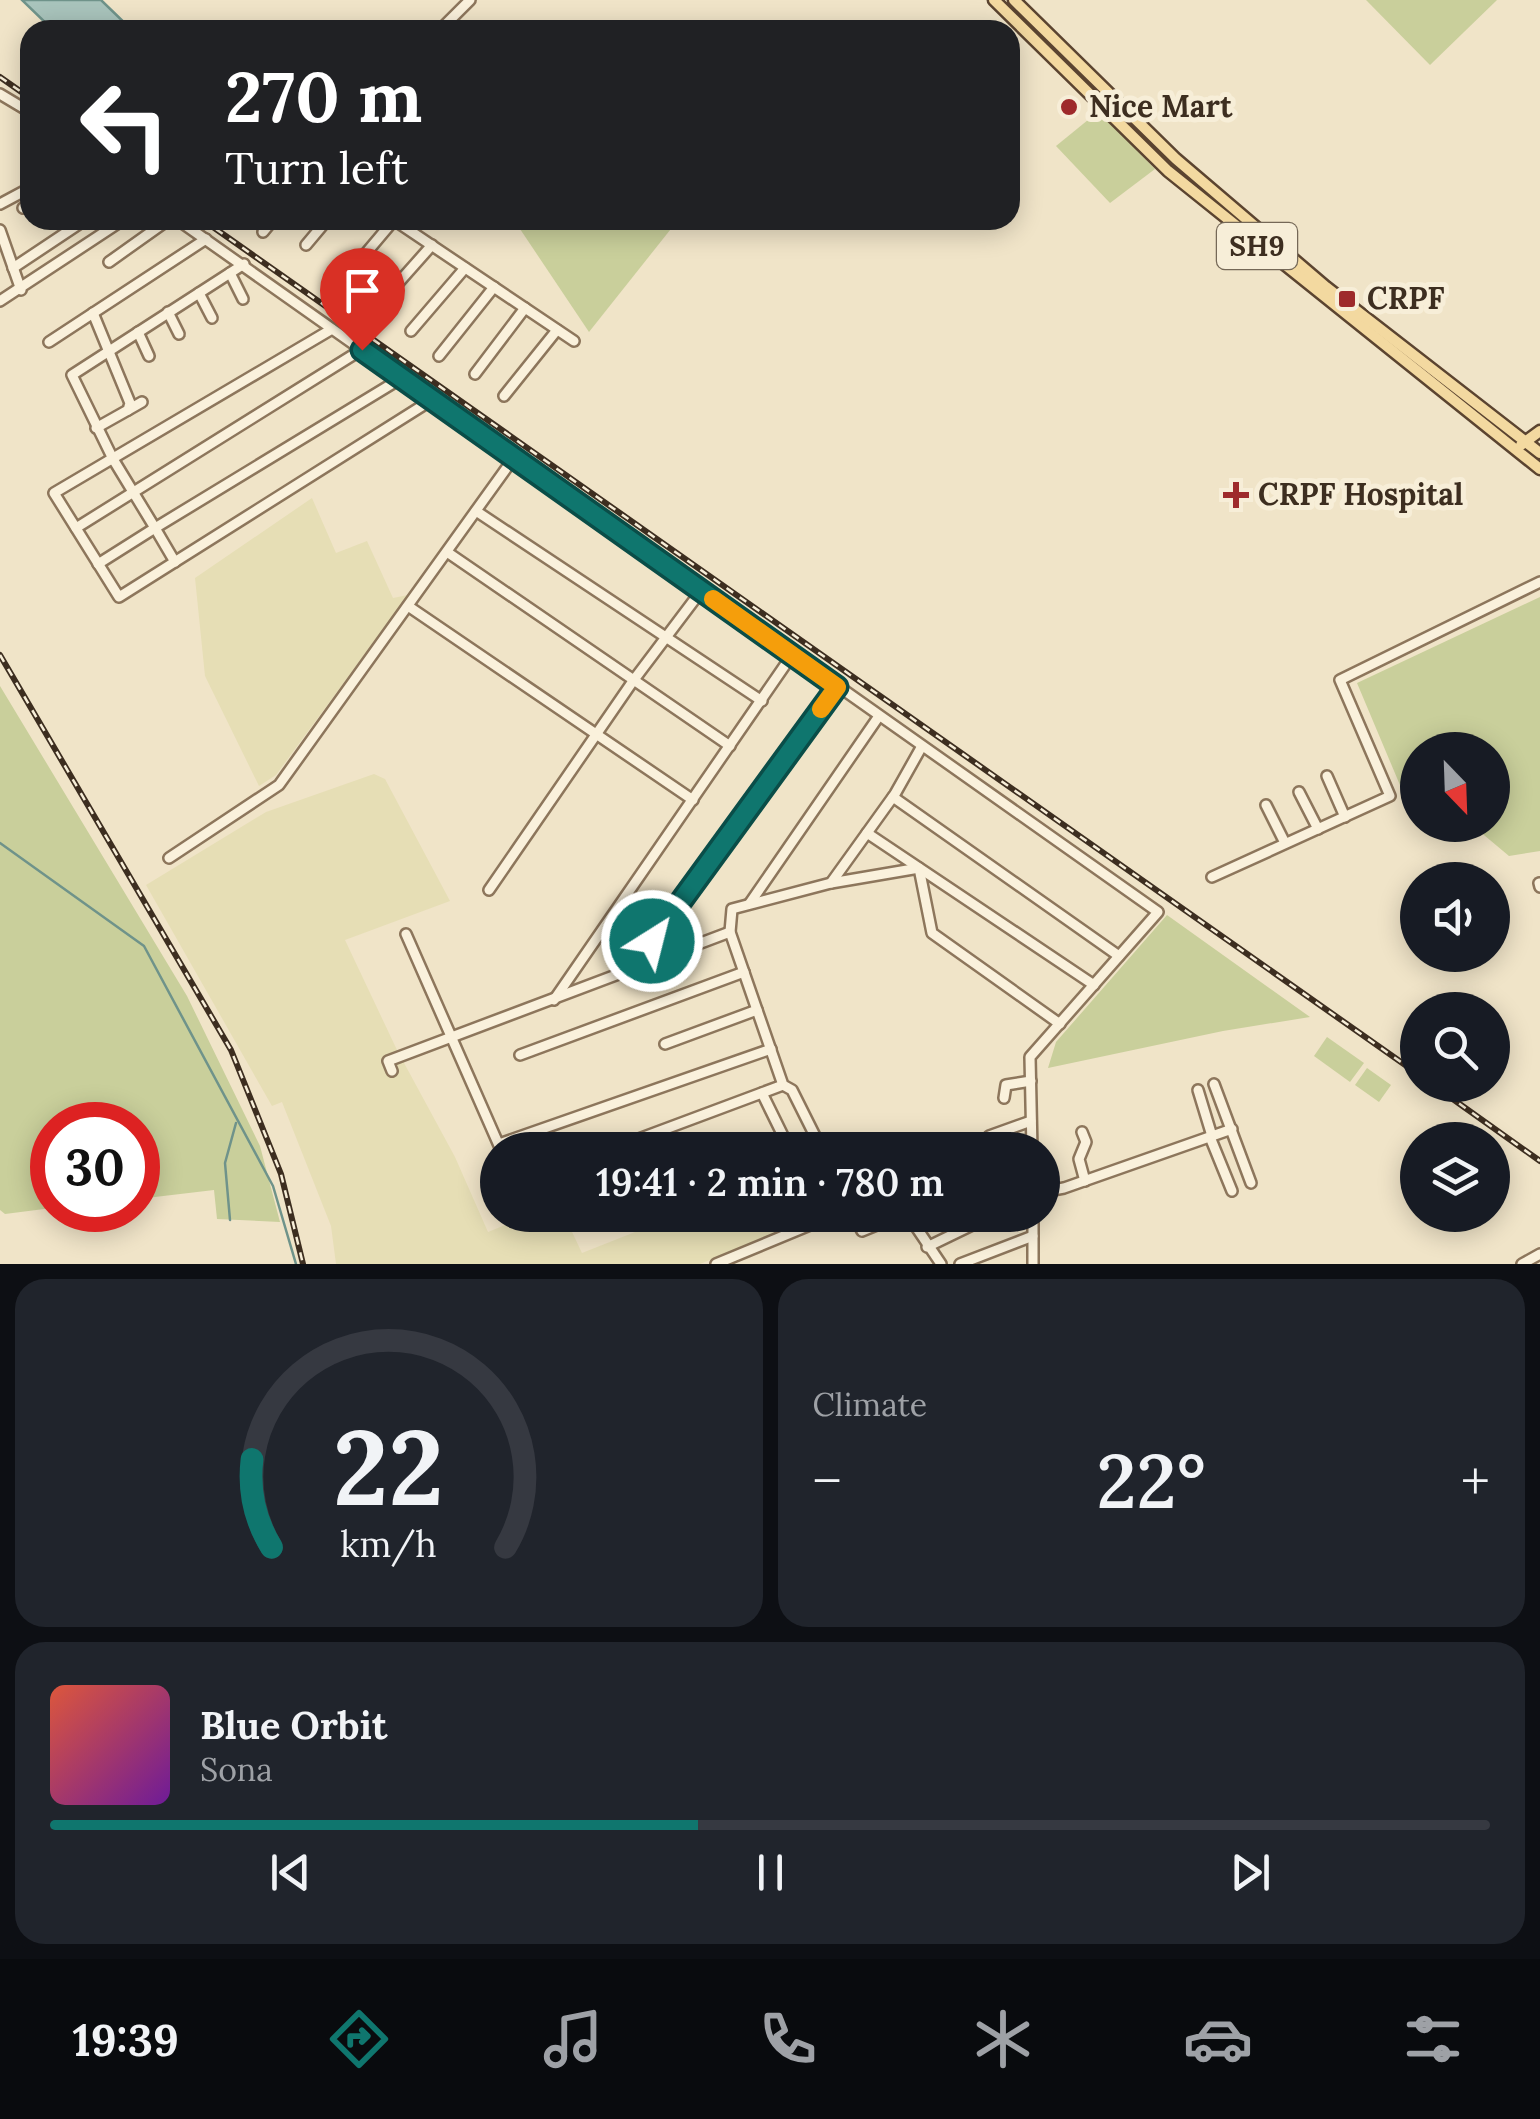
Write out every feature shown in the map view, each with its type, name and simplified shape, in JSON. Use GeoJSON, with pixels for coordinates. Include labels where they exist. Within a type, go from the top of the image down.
{"type":"FeatureCollection","features":[{"type":"Feature","properties":{"kind":"main road","name":"SH9"},"geometry":{"type":"LineString","coordinates":[[994,0],[1014,20]]}},
{"type":"Feature","properties":{"kind":"main road","name":"SH9"},"geometry":{"type":"LineString","coordinates":[[1014,0],[1176,159],[1520,446],[1540,469]]}},
{"type":"Feature","properties":{"kind":"main road","name":"SH9"},"geometry":{"type":"LineString","coordinates":[[1020,26],[1168,172],[1520,446],[1540,453]]}},
{"type":"Feature","properties":{"kind":"main road"},"geometry":{"type":"LineString","coordinates":[[1520,446],[1540,431]]}},
{"type":"Feature","properties":{"kind":"street"},"geometry":{"type":"LineString","coordinates":[[450,20],[470,0]]}},
{"type":"Feature","properties":{"kind":"street"},"geometry":{"type":"LineString","coordinates":[[0,230],[20,290]]}},
{"type":"Feature","properties":{"kind":"street"},"geometry":{"type":"LineString","coordinates":[[13,268],[70,230]]}},
{"type":"Feature","properties":{"kind":"street"},"geometry":{"type":"LineString","coordinates":[[0,301],[108,230]]}},
{"type":"Feature","properties":{"kind":"street"},"geometry":{"type":"LineString","coordinates":[[110,262],[154,230]]}},
{"type":"Feature","properties":{"kind":"street"},"geometry":{"type":"LineString","coordinates":[[193,230],[1158,912],[1030,1057],[1031,1132]]}},
{"type":"Feature","properties":{"kind":"street"},"geometry":{"type":"LineString","coordinates":[[306,245],[319,230]]}},
{"type":"Feature","properties":{"kind":"street"},"geometry":{"type":"LineString","coordinates":[[340,284],[386,230]]}},
{"type":"Feature","properties":{"kind":"street"},"geometry":{"type":"LineString","coordinates":[[409,230],[574,341]]}},
{"type":"Feature","properties":{"kind":"street"},"geometry":{"type":"LineString","coordinates":[[49,342],[206,239]]}},
{"type":"Feature","properties":{"kind":"street"},"geometry":{"type":"LineString","coordinates":[[376,308],[432,245]]}},
{"type":"Feature","properties":{"kind":"street"},"geometry":{"type":"LineString","coordinates":[[175,562],[113,459],[72,375],[244,264]]}},
{"type":"Feature","properties":{"kind":"street"},"geometry":{"type":"LineString","coordinates":[[412,331],[465,268]]}},
{"type":"Feature","properties":{"kind":"street"},"geometry":{"type":"LineString","coordinates":[[230,273],[243,298]]}},
{"type":"Feature","properties":{"kind":"street"},"geometry":{"type":"LineString","coordinates":[[439,356],[494,287]]}},
{"type":"Feature","properties":{"kind":"street"},"geometry":{"type":"LineString","coordinates":[[199,293],[212,318]]}},
{"type":"Feature","properties":{"kind":"street"},"geometry":{"type":"LineString","coordinates":[[475,374],[524,308]]}},
{"type":"Feature","properties":{"kind":"street"},"geometry":{"type":"LineString","coordinates":[[168,312],[179,334]]}},
{"type":"Feature","properties":{"kind":"street"},"geometry":{"type":"LineString","coordinates":[[93,313],[130,403],[128,410]]}},
{"type":"Feature","properties":{"kind":"street"},"geometry":{"type":"LineString","coordinates":[[332,329],[54,493],[119,597],[430,401]]}},
{"type":"Feature","properties":{"kind":"street"},"geometry":{"type":"LineString","coordinates":[[504,396],[557,330]]}},
{"type":"Feature","properties":{"kind":"street"},"geometry":{"type":"LineString","coordinates":[[138,332],[149,356]]}},
{"type":"Feature","properties":{"kind":"street"},"geometry":{"type":"LineString","coordinates":[[76,528],[362,350]]}},
{"type":"Feature","properties":{"kind":"street"},"geometry":{"type":"LineString","coordinates":[[98,564],[400,379]]}},
{"type":"Feature","properties":{"kind":"street"},"geometry":{"type":"LineString","coordinates":[[96,428],[142,402]]}},
{"type":"Feature","properties":{"kind":"street"},"geometry":{"type":"LineString","coordinates":[[169,858],[279,785],[513,459]]}},
{"type":"Feature","properties":{"kind":"street"},"geometry":{"type":"LineString","coordinates":[[476,511],[762,702]]}},
{"type":"Feature","properties":{"kind":"street"},"geometry":{"type":"LineString","coordinates":[[447,552],[730,746]]}},
{"type":"Feature","properties":{"kind":"street"},"geometry":{"type":"LineString","coordinates":[[1212,876],[1390,796],[1340,680],[1540,582]]}},
{"type":"Feature","properties":{"kind":"street"},"geometry":{"type":"LineString","coordinates":[[490,890],[701,591]]}},
{"type":"Feature","properties":{"kind":"street"},"geometry":{"type":"LineString","coordinates":[[408,606],[693,800]]}},
{"type":"Feature","properties":{"kind":"street"},"geometry":{"type":"LineString","coordinates":[[554,1000],[792,655]]}},
{"type":"Feature","properties":{"kind":"street"},"geometry":{"type":"LineString","coordinates":[[631,970],[837,687]]}},
{"type":"Feature","properties":{"kind":"street"},"geometry":{"type":"LineString","coordinates":[[750,903],[879,716]]}},
{"type":"Feature","properties":{"kind":"street"},"geometry":{"type":"LineString","coordinates":[[831,883],[893,797],[922,746]]}},
{"type":"Feature","properties":{"kind":"street"},"geometry":{"type":"LineString","coordinates":[[1327,776],[1345,817]]}},
{"type":"Feature","properties":{"kind":"street"},"geometry":{"type":"LineString","coordinates":[[1298,792],[1318,829]]}},
{"type":"Feature","properties":{"kind":"street"},"geometry":{"type":"LineString","coordinates":[[893,797],[1119,956]]}},
{"type":"Feature","properties":{"kind":"street"},"geometry":{"type":"LineString","coordinates":[[1266,804],[1285,844]]}},
{"type":"Feature","properties":{"kind":"street"},"geometry":{"type":"LineString","coordinates":[[867,833],[1094,985]]}},
{"type":"Feature","properties":{"kind":"street"},"geometry":{"type":"LineString","coordinates":[[813,1132],[792,1090],[783,1085],[730,932],[732,909],[831,883],[919,868]]}},
{"type":"Feature","properties":{"kind":"street"},"geometry":{"type":"LineString","coordinates":[[919,868],[932,933],[1060,1024]]}},
{"type":"Feature","properties":{"kind":"street"},"geometry":{"type":"LineString","coordinates":[[392,1070],[388,1061],[730,932]]}},
{"type":"Feature","properties":{"kind":"street"},"geometry":{"type":"LineString","coordinates":[[406,934],[493,1132]]}},
{"type":"Feature","properties":{"kind":"street"},"geometry":{"type":"LineString","coordinates":[[520,1055],[744,972]]}},
{"type":"Feature","properties":{"kind":"street"},"geometry":{"type":"LineString","coordinates":[[665,1044],[757,1010]]}},
{"type":"Feature","properties":{"kind":"street"},"geometry":{"type":"LineString","coordinates":[[541,1132],[771,1049]]}},
{"type":"Feature","properties":{"kind":"street"},"geometry":{"type":"LineString","coordinates":[[1004,1098],[1006,1086],[1031,1081]]}},
{"type":"Feature","properties":{"kind":"street"},"geometry":{"type":"LineString","coordinates":[[1214,1084],[1252,1183]]}},
{"type":"Feature","properties":{"kind":"street"},"geometry":{"type":"LineString","coordinates":[[660,1132],[783,1085]]}},
{"type":"Feature","properties":{"kind":"street"},"geometry":{"type":"LineString","coordinates":[[1198,1090],[1232,1192]]}},
{"type":"Feature","properties":{"kind":"street"},"geometry":{"type":"LineString","coordinates":[[762,1093],[781,1132]]}},
{"type":"Feature","properties":{"kind":"street"},"geometry":{"type":"LineString","coordinates":[[1001,1132],[1031,1122]]}},
{"type":"Feature","properties":{"kind":"street"},"geometry":{"type":"LineString","coordinates":[[1060,1187],[1231,1129]]}},
{"type":"Feature","properties":{"kind":"street"},"geometry":{"type":"LineString","coordinates":[[1082,1132],[1086,1142],[1078,1159],[1085,1181]]}},
{"type":"Feature","properties":{"kind":"street"},"geometry":{"type":"LineString","coordinates":[[716,1264],[793,1232]]}},
{"type":"Feature","properties":{"kind":"street"},"geometry":{"type":"LineString","coordinates":[[917,1232],[936,1263]]}},
{"type":"Feature","properties":{"kind":"street"},"geometry":{"type":"LineString","coordinates":[[927,1247],[958,1232]]}},
{"type":"Feature","properties":{"kind":"street"},"geometry":{"type":"LineString","coordinates":[[1033,1232],[1033,1264]]}},
{"type":"Feature","properties":{"kind":"street"},"geometry":{"type":"LineString","coordinates":[[960,1264],[1033,1236]]}},
{"type":"Feature","properties":{"kind":"street"},"geometry":{"type":"LineString","coordinates":[[1522,1264],[1540,1254]]}},
{"type":"Feature","properties":{"kind":"shaded area"},"geometry":{"type":"Polygon","coordinates":[[[312,498],[336,553],[367,541],[393,598],[408,595],[276,775],[259,786],[205,676],[195,578],[312,498]]]}},
{"type":"Feature","properties":{"kind":"shaded area"},"geometry":{"type":"Polygon","coordinates":[[[374,774],[385,779],[450,901],[345,940],[397,1050],[455,1157],[480,1214],[480,1232],[572,1232],[582,1253],[635,1232],[778,1232],[700,1264],[336,1264],[331,1226],[282,1102],[272,1106],[146,885],[266,812],[374,774]]]}},
{"type":"Feature","properties":{"kind":"green space"},"geometry":{"type":"Polygon","coordinates":[[[1366,0],[1497,0],[1430,65],[1366,0]]]}},
{"type":"Feature","properties":{"kind":"green space"},"geometry":{"type":"Polygon","coordinates":[[[1099,111],[1155,169],[1110,203],[1056,146],[1099,111]]]}},
{"type":"Feature","properties":{"kind":"green space"},"geometry":{"type":"Polygon","coordinates":[[[521,230],[670,230],[589,332],[521,230]]]}},
{"type":"Feature","properties":{"kind":"green space"},"geometry":{"type":"Polygon","coordinates":[[[1540,597],[1540,851],[1509,856],[1492,842],[1510,842],[1510,732],[1400,732],[1400,785],[1357,683],[1540,597]]]}},
{"type":"Feature","properties":{"kind":"green space"},"geometry":{"type":"Polygon","coordinates":[[[0,686],[187,996],[260,1146],[280,1222],[217,1219],[214,1190],[160,1196],[160,1102],[30,1102],[30,1211],[5,1214],[0,1210],[0,686]]]}},
{"type":"Feature","properties":{"kind":"green space"},"geometry":{"type":"Polygon","coordinates":[[[1167,915],[1310,1017],[1048,1068],[1056,1042],[1167,915]]]}},
{"type":"Feature","properties":{"kind":"green space"},"geometry":{"type":"Polygon","coordinates":[[[1327,1037],[1364,1063],[1350,1082],[1314,1056],[1327,1037]]]}},
{"type":"Feature","properties":{"kind":"green space"},"geometry":{"type":"Polygon","coordinates":[[[1367,1068],[1391,1085],[1379,1102],[1355,1085],[1367,1068]]]}},
{"type":"Feature","properties":{"kind":"water"},"geometry":{"type":"Polygon","coordinates":[[[22,0],[101,0],[122,20],[43,20],[22,0]]]}},
{"type":"Feature","properties":{"kind":"waterway"},"geometry":{"type":"LineString","coordinates":[[0,843],[144,946],[273,1186],[296,1264]]}},
{"type":"Feature","properties":{"kind":"waterway"},"geometry":{"type":"LineString","coordinates":[[230,1220],[225,1163],[236,1123]]}},
{"type":"Feature","properties":{"kind":"railway"},"geometry":{"type":"LineString","coordinates":[[0,77],[20,91]]}},
{"type":"Feature","properties":{"kind":"railway"},"geometry":{"type":"LineString","coordinates":[[217,230],[1400,1061]]}},
{"type":"Feature","properties":{"kind":"railway"},"geometry":{"type":"LineString","coordinates":[[0,655],[231,1050],[281,1174],[303,1264]]}},
{"type":"Feature","properties":{"kind":"railway"},"geometry":{"type":"LineString","coordinates":[[1457,1102],[1540,1161]]}},
{"type":"Feature","properties":{"kind":"slow traffic"},"geometry":{"type":"LineString","coordinates":[[713,599],[837,687],[821,709]]}},
{"type":"Feature","properties":{"kind":"place","name":"Nice Mart"},"geometry":{"type":"Point","coordinates":[1069,107]}},
{"type":"Feature","properties":{"kind":"place","name":"CRPF"},"geometry":{"type":"Point","coordinates":[1347,299]}},
{"type":"Feature","properties":{"kind":"place","name":"CRPF Hospital"},"geometry":{"type":"Point","coordinates":[1236,495]}},
{"type":"Feature","properties":{"kind":"route"},"geometry":{"type":"LineString","coordinates":[[362,350],[837,687],[652,941]]}}]}
